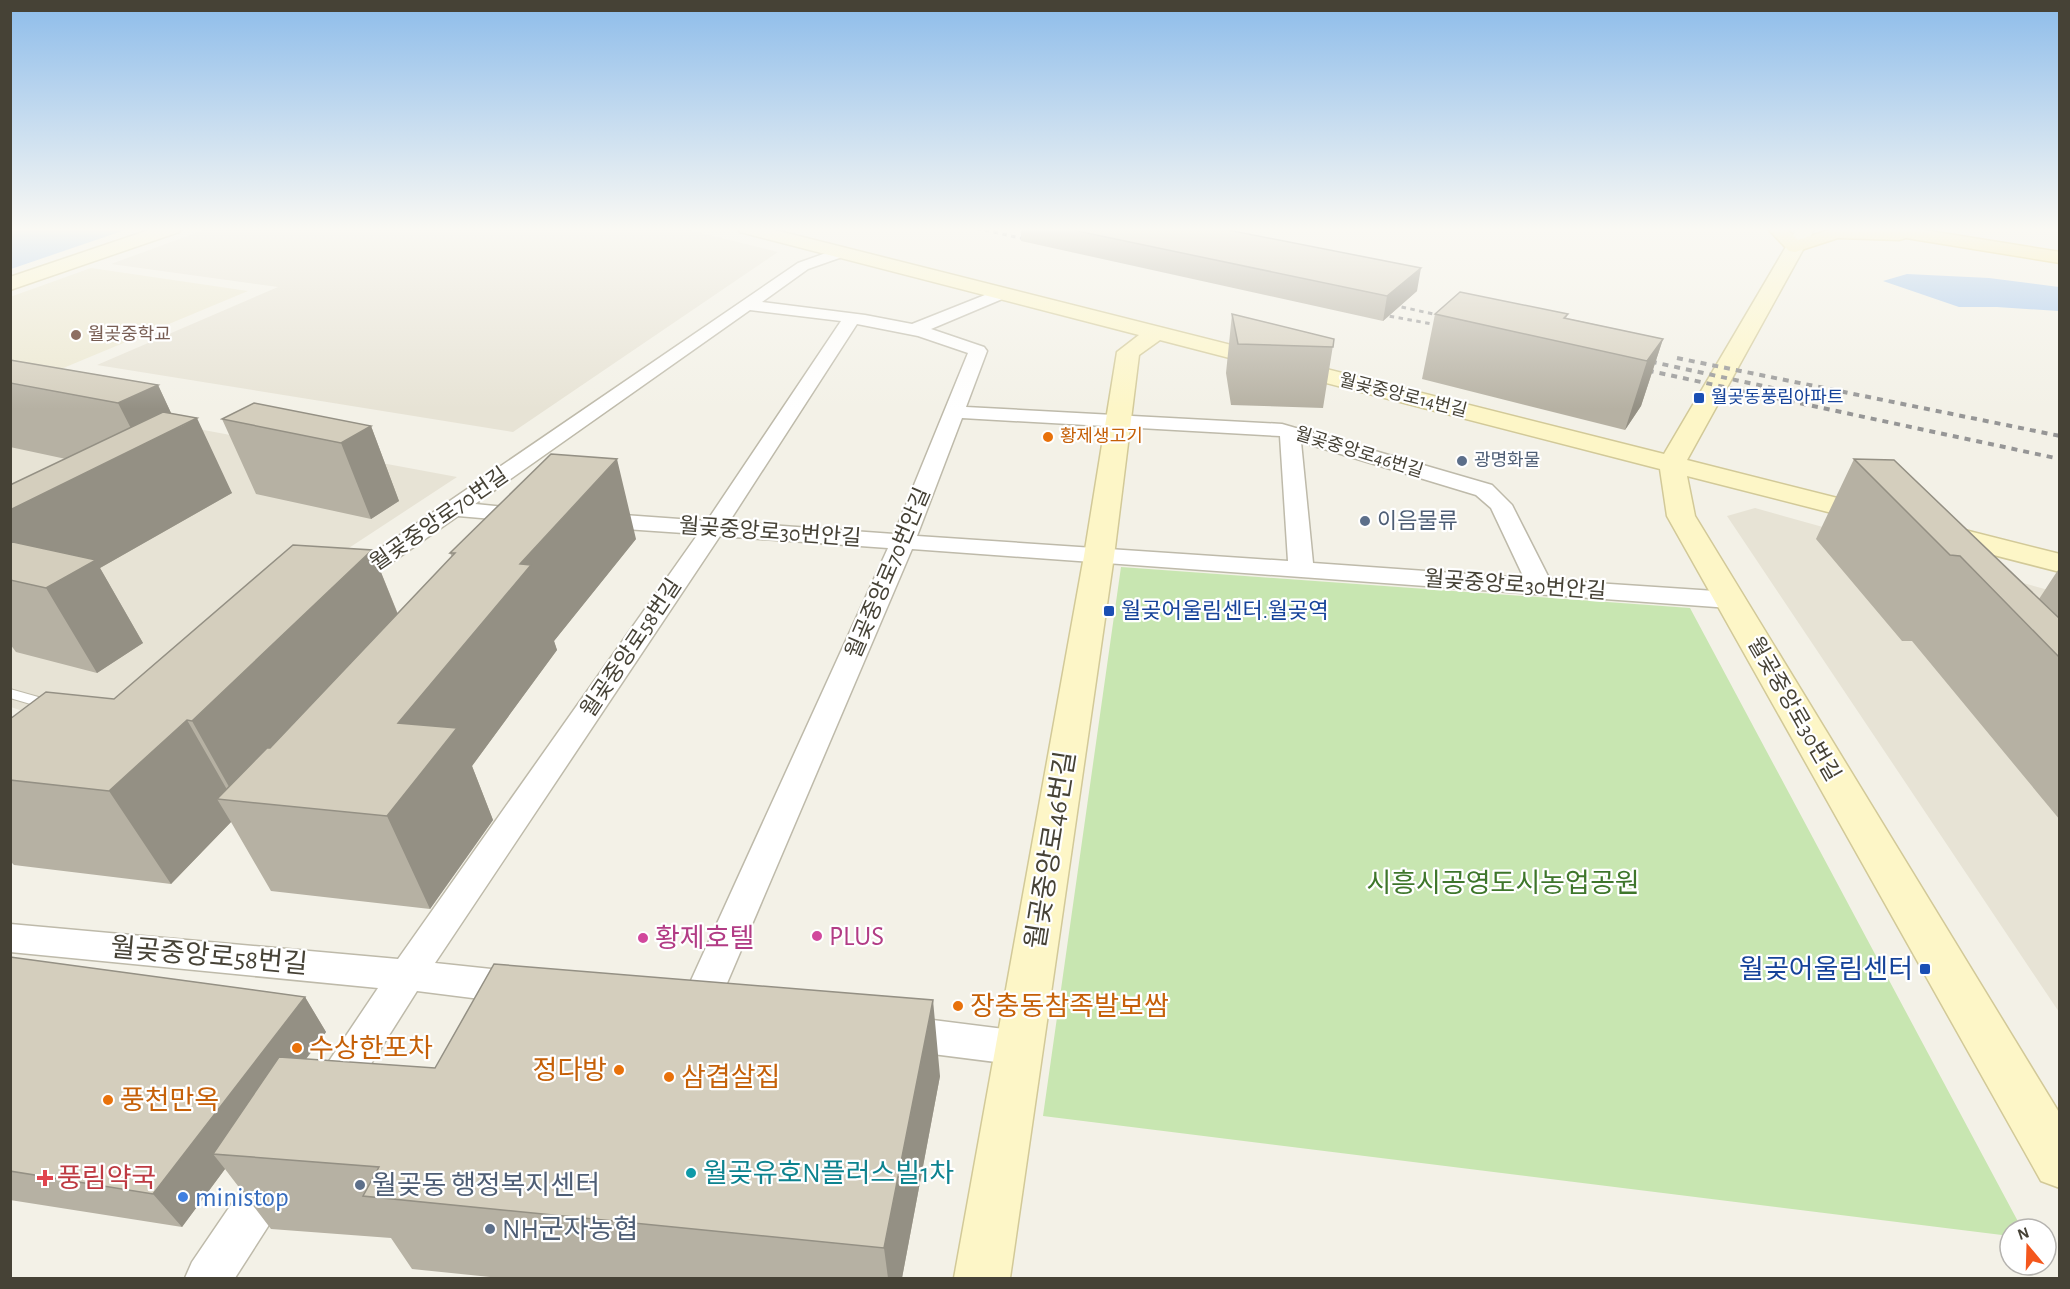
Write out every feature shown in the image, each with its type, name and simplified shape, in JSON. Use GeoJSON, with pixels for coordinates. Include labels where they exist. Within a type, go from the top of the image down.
{"type":"FeatureCollection","features":[{"type":"Feature","properties":{"kind":"street","name":"월곶중앙로70번길"},"geometry":{"type":"LineString","coordinates":[[328,595],[772,288]]}},
{"type":"Feature","properties":{"kind":"street","name":"월곶중앙로14번길"},"geometry":{"type":"LineString","coordinates":[[978,288],[2060,563]]}},
{"type":"Feature","properties":{"kind":"street"},"geometry":{"type":"LineString","coordinates":[[1672,464],[1771,288]]}},
{"type":"Feature","properties":{"kind":"street"},"geometry":{"type":"LineString","coordinates":[[915,329],[1001,294]]}},
{"type":"Feature","properties":{"kind":"street","name":"월곶중앙로70번안길"},"geometry":{"type":"LineString","coordinates":[[697,1009],[903,542],[978,351],[953,340],[915,329],[748,305]]}},
{"type":"Feature","properties":{"kind":"street","name":"월곶중앙로58번길"},"geometry":{"type":"LineString","coordinates":[[318,1112],[407,975],[714,528],[851,319]]}},
{"type":"Feature","properties":{"kind":"street","name":"월곶중앙로46번길"},"geometry":{"type":"LineString","coordinates":[[982,1278],[1099,556],[1128,352],[1156,333]]}},
{"type":"Feature","properties":{"kind":"street"},"geometry":{"type":"LineString","coordinates":[[954,412],[1118,421]]}},
{"type":"Feature","properties":{"kind":"street","name":"월곶중앙로46번길"},"geometry":{"type":"LineString","coordinates":[[1118,421],[1282,430],[1484,490],[1501,505],[1541,587]]}},
{"type":"Feature","properties":{"kind":"street"},"geometry":{"type":"LineString","coordinates":[[1290,433],[1300,570]]}},
{"type":"Feature","properties":{"kind":"street","name":"월곶중앙로30번길"},"geometry":{"type":"LineString","coordinates":[[1672,464],[1681,516],[2060,1163]]}},
{"type":"Feature","properties":{"kind":"street","name":"월곶중앙로30번안길"},"geometry":{"type":"LineString","coordinates":[[454,509],[1730,600]]}},
{"type":"Feature","properties":{"kind":"street","name":"월곶중앙로58번길"},"geometry":{"type":"LineString","coordinates":[[10,938],[407,975],[558,993]]}},
{"type":"Feature","properties":{"kind":"street"},"geometry":{"type":"LineString","coordinates":[[870,1030],[1019,1048]]}},
{"type":"Feature","properties":{"kind":"street"},"geometry":{"type":"LineString","coordinates":[[208,1278],[292,1151]]}},
{"type":"Feature","properties":{"kind":"lane"},"geometry":{"type":"LineString","coordinates":[[10,693],[67,709]]}},
{"type":"Feature","properties":{"kind":"shaded area","name":"월곶중학교"},"geometry":{"type":"Polygon","coordinates":[[[35,288],[229,288],[248,291],[37,379],[11,374],[10,297],[35,288]]]}},
{"type":"Feature","properties":{"kind":"shaded area"},"geometry":{"type":"Polygon","coordinates":[[[275,288],[725,288],[513,432],[97,365],[275,288]]]}},
{"type":"Feature","properties":{"kind":"shaded area"},"geometry":{"type":"Polygon","coordinates":[[[10,394],[457,477],[73,729],[11,707],[10,394]]]}},
{"type":"Feature","properties":{"kind":"shaded area"},"geometry":{"type":"Polygon","coordinates":[[[1755,508],[2059,593],[2059,1012],[1727,516],[1755,508]]]}},
{"type":"Feature","properties":{"kind":"green space","name":"시흥시공영도시농업공원"},"geometry":{"type":"Polygon","coordinates":[[[1121,567],[1690,608],[2016,1217],[1998,1217],[1998,1235],[1043,1116],[1121,567]]]}},
{"type":"Feature","properties":{"kind":"water"},"geometry":{"type":"Polygon","coordinates":[[[1904,288],[2059,288],[2059,311],[1959,307],[1904,288]]]}},
{"type":"Feature","properties":{"kind":"building"},"geometry":{"type":"Polygon","coordinates":[[[1350,288],[1397,288],[1387,296],[1350,288]]]}},
{"type":"Feature","properties":{"kind":"building"},"geometry":{"type":"Polygon","coordinates":[[[1460,292],[1568,314],[1564,318],[1663,339],[1647,361],[1435,314],[1460,292]]]}},
{"type":"Feature","properties":{"kind":"building"},"geometry":{"type":"Polygon","coordinates":[[[1232,314],[1334,339],[1333,347],[1238,344],[1232,314]]]}},
{"type":"Feature","properties":{"kind":"building"},"geometry":{"type":"Polygon","coordinates":[[[10,360],[158,385],[118,403],[10,383],[10,360]]]}},
{"type":"Feature","properties":{"kind":"building"},"geometry":{"type":"Polygon","coordinates":[[[254,403],[371,426],[341,443],[222,419],[254,403]]]}},
{"type":"Feature","properties":{"kind":"building"},"geometry":{"type":"Polygon","coordinates":[[[163,412],[197,418],[10,510],[10,485],[163,412]]]}},
{"type":"Feature","properties":{"kind":"building"},"geometry":{"type":"Polygon","coordinates":[[[551,454],[617,459],[520,564],[531,565],[398,723],[457,728],[387,816],[217,799],[267,748],[270,748],[455,553],[450,553],[551,454]]]}},
{"type":"Feature","properties":{"kind":"building"},"geometry":{"type":"Polygon","coordinates":[[[1854,459],[1894,460],[2060,619],[2060,658],[1960,556],[1950,555],[1854,459]]]}},
{"type":"Feature","properties":{"kind":"building"},"geometry":{"type":"Polygon","coordinates":[[[10,543],[96,560],[46,588],[10,580],[10,543]]]}},
{"type":"Feature","properties":{"kind":"building"},"geometry":{"type":"Polygon","coordinates":[[[293,545],[372,550],[192,721],[187,720],[109,791],[10,780],[10,719],[46,692],[114,699],[293,545]]]}},
{"type":"Feature","properties":{"kind":"building"},"geometry":{"type":"Polygon","coordinates":[[[10,957],[305,997],[153,1194],[10,1171],[10,957]]]}},
{"type":"Feature","properties":{"kind":"building"},"geometry":{"type":"Polygon","coordinates":[[[494,964],[933,1000],[884,1248],[363,1196],[379,1167],[213,1154],[279,1057],[435,1068],[494,964]]]}},
{"type":"Feature","properties":{"kind":"railway"},"geometry":{"type":"LineString","coordinates":[[1384,303],[1451,318]]}},
{"type":"Feature","properties":{"kind":"railway"},"geometry":{"type":"LineString","coordinates":[[1372,313],[1449,327]]}},
{"type":"Feature","properties":{"kind":"railway"},"geometry":{"type":"LineString","coordinates":[[1677,358],[2060,436]]}},
{"type":"Feature","properties":{"kind":"railway"},"geometry":{"type":"LineString","coordinates":[[1639,359],[1786,391]]}},
{"type":"Feature","properties":{"kind":"railway"},"geometry":{"type":"LineString","coordinates":[[1636,368],[2060,459]]}},
{"type":"Feature","properties":{"kind":"place","name":"월곶중학교"},"geometry":{"type":"Point","coordinates":[76,335]}},
{"type":"Feature","properties":{"kind":"place","name":"월곶동풍림아파트"},"geometry":{"type":"Point","coordinates":[1699,398]}},
{"type":"Feature","properties":{"kind":"place","name":"황제생고기"},"geometry":{"type":"Point","coordinates":[1048,437]}},
{"type":"Feature","properties":{"kind":"place","name":"광명화물"},"geometry":{"type":"Point","coordinates":[1462,461]}},
{"type":"Feature","properties":{"kind":"place","name":"이음물류"},"geometry":{"type":"Point","coordinates":[1365,521]}},
{"type":"Feature","properties":{"kind":"place","name":"월곶어울림센터.월곶역"},"geometry":{"type":"Point","coordinates":[1109,611]}},
{"type":"Feature","properties":{"kind":"place","name":"PLUS"},"geometry":{"type":"Point","coordinates":[817,936]}},
{"type":"Feature","properties":{"kind":"place","name":"황제호텔"},"geometry":{"type":"Point","coordinates":[643,938]}},
{"type":"Feature","properties":{"kind":"place","name":"월곶어울림센터"},"geometry":{"type":"Point","coordinates":[1925,969]}},
{"type":"Feature","properties":{"kind":"place","name":"장충동참족발보쌈"},"geometry":{"type":"Point","coordinates":[958,1006]}},
{"type":"Feature","properties":{"kind":"place","name":"수상한포차"},"geometry":{"type":"Point","coordinates":[297,1048]}},
{"type":"Feature","properties":{"kind":"place","name":"정다방"},"geometry":{"type":"Point","coordinates":[619,1070]}},
{"type":"Feature","properties":{"kind":"place","name":"삼겹살집"},"geometry":{"type":"Point","coordinates":[669,1077]}},
{"type":"Feature","properties":{"kind":"place","name":"풍천만옥"},"geometry":{"type":"Point","coordinates":[108,1100]}},
{"type":"Feature","properties":{"kind":"place","name":"월곶유호N플러스빌1차"},"geometry":{"type":"Point","coordinates":[691,1173]}},
{"type":"Feature","properties":{"kind":"place","name":"풍림약국"},"geometry":{"type":"Point","coordinates":[45,1178]}},
{"type":"Feature","properties":{"kind":"place","name":"월곶동 행정복지센터"},"geometry":{"type":"Point","coordinates":[360,1185]}},
{"type":"Feature","properties":{"kind":"place","name":"ministop"},"geometry":{"type":"Point","coordinates":[183,1197]}},
{"type":"Feature","properties":{"kind":"place","name":"NH군자농협"},"geometry":{"type":"Point","coordinates":[490,1229]}}]}
